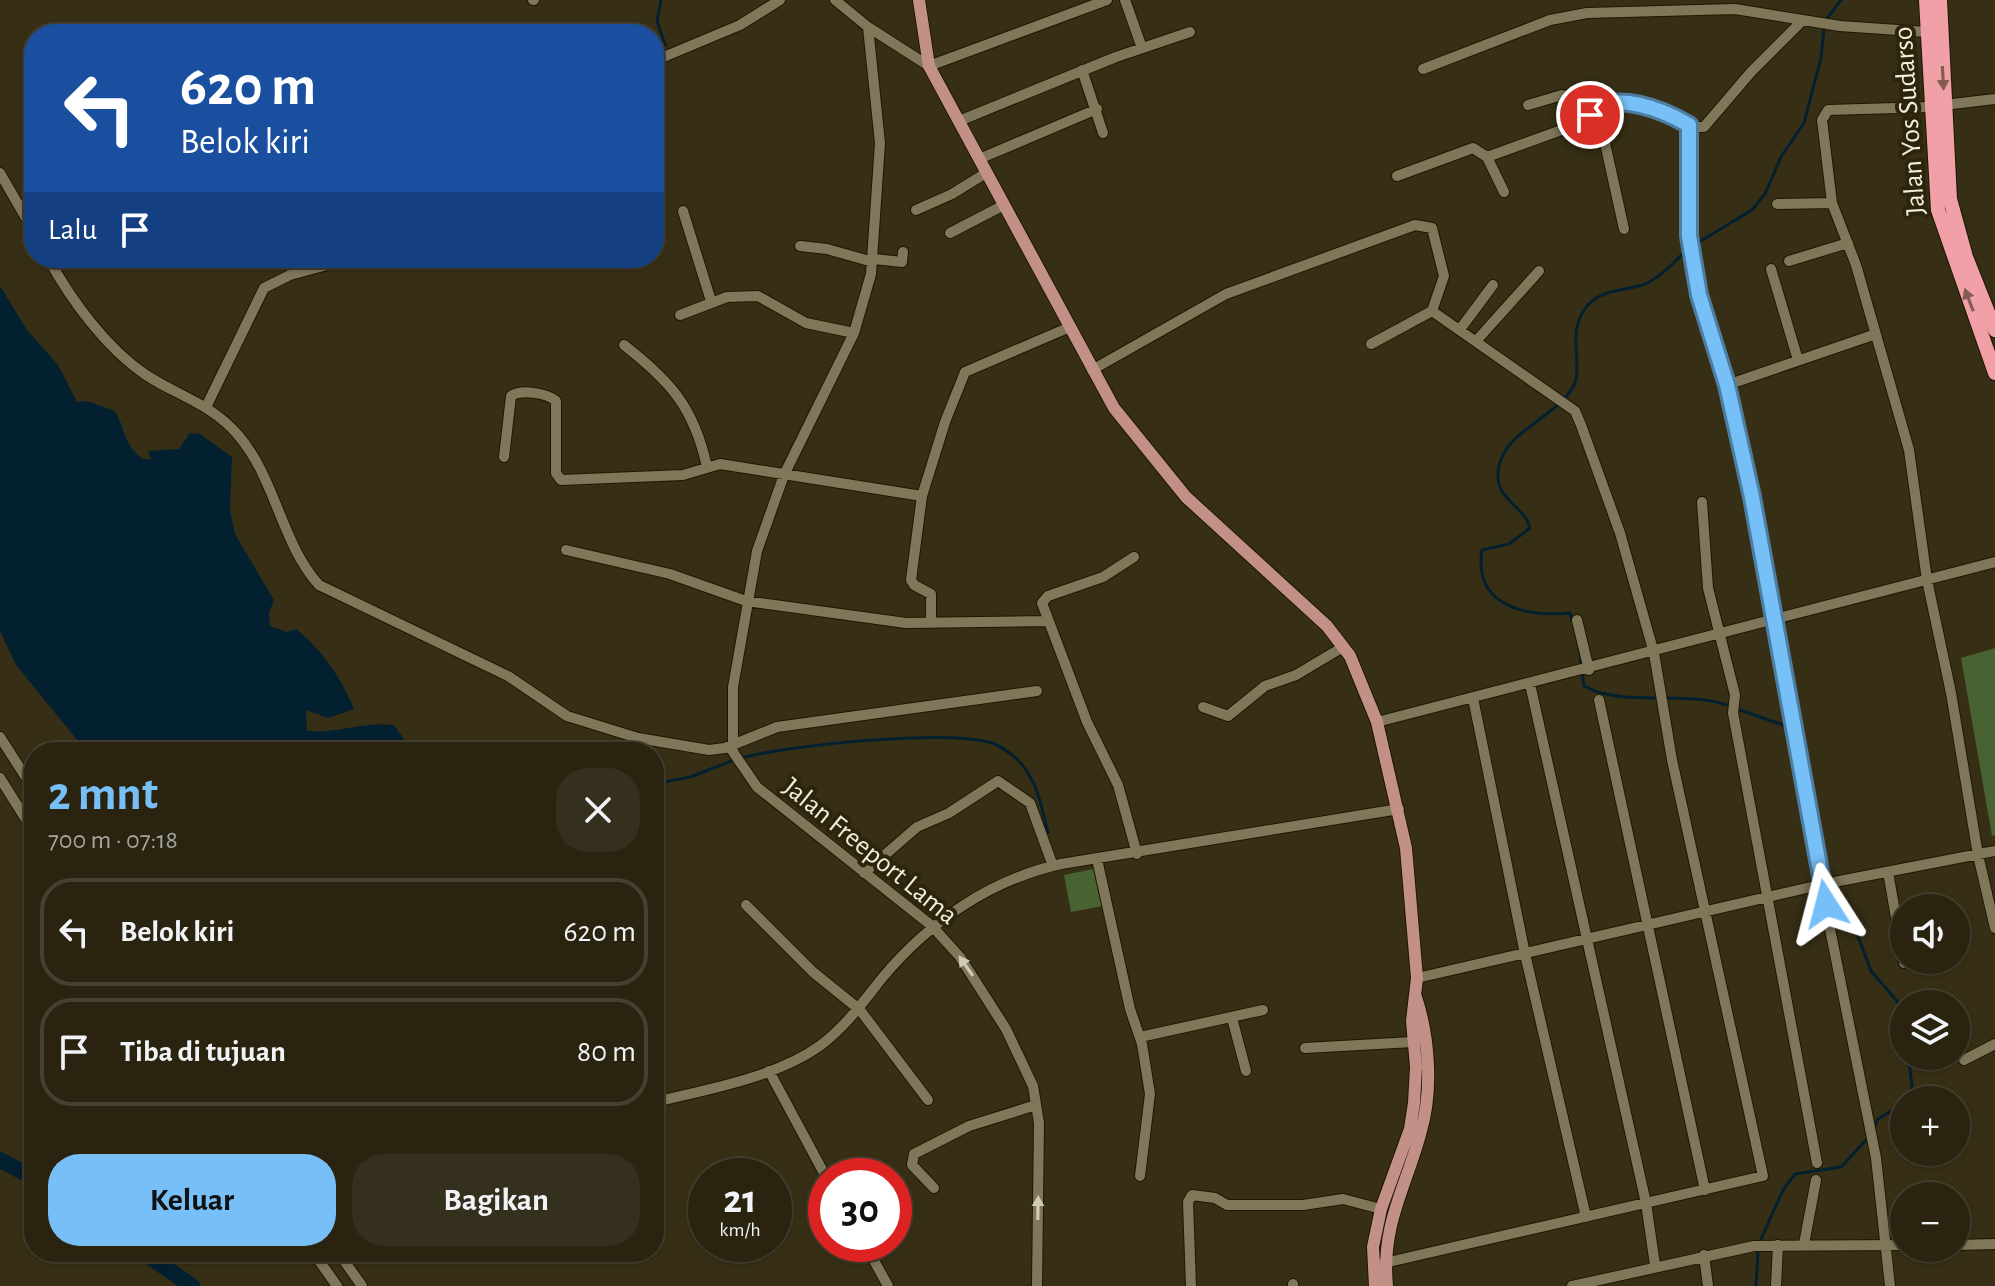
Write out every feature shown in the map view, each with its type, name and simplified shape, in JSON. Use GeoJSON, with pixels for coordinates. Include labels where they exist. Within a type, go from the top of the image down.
{"type":"FeatureCollection","features":[{"type":"Feature","properties":{"kind":"highway","name":"Jalan Yos Sudarso"},"geometry":{"type":"LineString","coordinates":[[1926,0],[1927,32],[1960,259],[1995,373]]}},
{"type":"Feature","properties":{"kind":"highway","name":"Jalan Yos Sudarso"},"geometry":{"type":"LineString","coordinates":[[1937,106],[1940,0]]}},
{"type":"Feature","properties":{"kind":"highway","name":"Jalan Yos Sudarso"},"geometry":{"type":"LineString","coordinates":[[1960,259],[1995,330]]}},
{"type":"Feature","properties":{"kind":"main road"},"geometry":{"type":"LineString","coordinates":[[919,0],[929,66],[1092,370],[1123,420],[1186,497],[1300,600],[1343,647],[1362,681],[1377,722],[1406,848],[1417,978],[1413,1042],[1416,1067],[1410,1129],[1381,1209],[1373,1247],[1387,1286]]}},
{"type":"Feature","properties":{"kind":"main road"},"geometry":{"type":"LineString","coordinates":[[1375,1286],[1390,1221],[1422,1130],[1426,1098],[1423,1019],[1415,994]]}},
{"type":"Feature","properties":{"kind":"street"},"geometry":{"type":"LineString","coordinates":[[664,57],[740,25],[780,0]]}},
{"type":"Feature","properties":{"kind":"street"},"geometry":{"type":"LineString","coordinates":[[835,0],[868,27],[929,66],[1107,0]]}},
{"type":"Feature","properties":{"kind":"street"},"geometry":{"type":"LineString","coordinates":[[1125,0],[1142,48]]}},
{"type":"Feature","properties":{"kind":"street"},"geometry":{"type":"LineString","coordinates":[[1423,69],[1565,16],[1735,9],[1840,26],[1927,32]]}},
{"type":"Feature","properties":{"kind":"street"},"geometry":{"type":"LineString","coordinates":[[1487,157],[1578,124],[1597,107],[1612,103],[1662,111],[1701,128],[1710,124],[1751,72],[1803,20]]}},
{"type":"Feature","properties":{"kind":"street"},"geometry":{"type":"LineString","coordinates":[[733,748],[733,687],[757,551],[784,475],[854,333],[874,261],[880,143],[868,27]]}},
{"type":"Feature","properties":{"kind":"street"},"geometry":{"type":"LineString","coordinates":[[959,121],[1082,70],[1190,32]]}},
{"type":"Feature","properties":{"kind":"street"},"geometry":{"type":"LineString","coordinates":[[1082,70],[1103,133]]}},
{"type":"Feature","properties":{"kind":"street"},"geometry":{"type":"LineString","coordinates":[[1528,105],[1562,95],[1597,107]]}},
{"type":"Feature","properties":{"kind":"street"},"geometry":{"type":"LineString","coordinates":[[1995,99],[1823,113],[1832,203],[1848,243],[1876,334],[1912,465],[1927,580],[1951,693],[1978,855],[1995,928]]}},
{"type":"Feature","properties":{"kind":"street"},"geometry":{"type":"LineString","coordinates":[[1597,107],[1624,229]]}},
{"type":"Feature","properties":{"kind":"street"},"geometry":{"type":"LineString","coordinates":[[979,159],[1097,109]]}},
{"type":"Feature","properties":{"kind":"street"},"geometry":{"type":"LineString","coordinates":[[1689,125],[1689,236],[1703,314],[1727,385],[1774,620],[1870,1131],[1888,1244],[1890,1286]]}},
{"type":"Feature","properties":{"kind":"street"},"geometry":{"type":"LineString","coordinates":[[1397,176],[1473,148],[1487,157],[1504,192]]}},
{"type":"Feature","properties":{"kind":"street"},"geometry":{"type":"LineString","coordinates":[[0,173],[24,215]]}},
{"type":"Feature","properties":{"kind":"street"},"geometry":{"type":"LineString","coordinates":[[916,210],[952,194],[986,173]]}},
{"type":"Feature","properties":{"kind":"street"},"geometry":{"type":"LineString","coordinates":[[1777,204],[1832,203]]}},
{"type":"Feature","properties":{"kind":"street"},"geometry":{"type":"LineString","coordinates":[[950,233],[1004,205]]}},
{"type":"Feature","properties":{"kind":"street"},"geometry":{"type":"LineString","coordinates":[[683,211],[711,301]]}},
{"type":"Feature","properties":{"kind":"street"},"geometry":{"type":"LineString","coordinates":[[1092,370],[1226,294],[1415,225],[1432,228],[1444,276],[1432,311],[1371,344]]}},
{"type":"Feature","properties":{"kind":"street"},"geometry":{"type":"LineString","coordinates":[[1789,261],[1848,243]]}},
{"type":"Feature","properties":{"kind":"street"},"geometry":{"type":"LineString","coordinates":[[800,246],[874,261],[902,262],[903,252]]}},
{"type":"Feature","properties":{"kind":"street"},"geometry":{"type":"LineString","coordinates":[[55,268],[86,314],[121,354],[146,374],[207,405],[238,434],[253,455],[309,574],[319,585],[508,676],[552,708],[588,724],[662,742]]}},
{"type":"Feature","properties":{"kind":"street"},"geometry":{"type":"LineString","coordinates":[[207,405],[264,288],[290,275],[316,268]]}},
{"type":"Feature","properties":{"kind":"street"},"geometry":{"type":"LineString","coordinates":[[1771,269],[1798,360]]}},
{"type":"Feature","properties":{"kind":"street"},"geometry":{"type":"LineString","coordinates":[[1477,340],[1539,271]]}},
{"type":"Feature","properties":{"kind":"street"},"geometry":{"type":"LineString","coordinates":[[1461,328],[1493,285]]}},
{"type":"Feature","properties":{"kind":"street"},"geometry":{"type":"LineString","coordinates":[[680,315],[711,301],[758,296],[806,323],[854,333]]}},
{"type":"Feature","properties":{"kind":"street"},"geometry":{"type":"LineString","coordinates":[[1380,1264],[1763,1176],[1705,912],[1654,653],[1615,520],[1581,425],[1575,411],[1461,328],[1432,311]]}},
{"type":"Feature","properties":{"kind":"street"},"geometry":{"type":"LineString","coordinates":[[931,623],[931,594],[911,580],[922,496],[965,372],[1070,327]]}},
{"type":"Feature","properties":{"kind":"street"},"geometry":{"type":"LineString","coordinates":[[1727,385],[1876,334]]}},
{"type":"Feature","properties":{"kind":"street"},"geometry":{"type":"LineString","coordinates":[[624,345],[659,372],[676,391],[699,438],[707,467]]}},
{"type":"Feature","properties":{"kind":"street"},"geometry":{"type":"LineString","coordinates":[[504,457],[511,396],[518,392],[551,397],[556,401],[556,473],[561,480],[683,475],[720,464],[922,496]]}},
{"type":"Feature","properties":{"kind":"street"},"geometry":{"type":"LineString","coordinates":[[1702,502],[1708,588],[1735,695],[1733,713],[1817,1163]]}},
{"type":"Feature","properties":{"kind":"street"},"geometry":{"type":"LineString","coordinates":[[566,550],[670,574],[746,601],[892,622],[1046,621]]}},
{"type":"Feature","properties":{"kind":"street"},"geometry":{"type":"LineString","coordinates":[[1134,557],[1103,577],[1043,599],[1046,621],[1087,722],[1118,785],[1137,854]]}},
{"type":"Feature","properties":{"kind":"street"},"geometry":{"type":"LineString","coordinates":[[1377,722],[1585,671],[1995,562]]}},
{"type":"Feature","properties":{"kind":"street"},"geometry":{"type":"LineString","coordinates":[[1577,620],[1585,671]]}},
{"type":"Feature","properties":{"kind":"street"},"geometry":{"type":"LineString","coordinates":[[1203,707],[1228,716],[1255,691],[1296,675],[1343,647]]}},
{"type":"Feature","properties":{"kind":"street"},"geometry":{"type":"LineString","coordinates":[[1530,684],[1545,736],[1586,940],[1646,1203],[1655,1265]]}},
{"type":"Feature","properties":{"kind":"street"},"geometry":{"type":"LineString","coordinates":[[664,742],[709,750],[733,748],[777,727],[1037,691]]}},
{"type":"Feature","properties":{"kind":"street"},"geometry":{"type":"LineString","coordinates":[[1473,698],[1525,954],[1586,1217]]}},
{"type":"Feature","properties":{"kind":"street"},"geometry":{"type":"LineString","coordinates":[[1599,700],[1705,1190]]}},
{"type":"Feature","properties":{"kind":"street"},"geometry":{"type":"LineString","coordinates":[[0,737],[24,774]]}},
{"type":"Feature","properties":{"kind":"street","name":"Jalan Freeport Lama"},"geometry":{"type":"LineString","coordinates":[[733,748],[742,770],[808,831],[932,926],[960,957],[1006,1029],[1026,1067],[1036,1105],[1039,1142],[1037,1286]]}},
{"type":"Feature","properties":{"kind":"street"},"geometry":{"type":"LineString","coordinates":[[0,778],[24,816]]}},
{"type":"Feature","properties":{"kind":"street"},"geometry":{"type":"LineString","coordinates":[[864,873],[921,824],[945,815],[998,781],[1030,803],[1056,865]]}},
{"type":"Feature","properties":{"kind":"street"},"geometry":{"type":"LineString","coordinates":[[664,1099],[774,1070],[824,1043],[860,1010],[881,980],[932,926],[1010,880],[1056,865],[1399,809]]}},
{"type":"Feature","properties":{"kind":"street"},"geometry":{"type":"LineString","coordinates":[[1417,978],[1824,884],[1995,851]]}},
{"type":"Feature","properties":{"kind":"street"},"geometry":{"type":"LineString","coordinates":[[1097,859],[1140,1037],[1150,1094],[1140,1176]]}},
{"type":"Feature","properties":{"kind":"street"},"geometry":{"type":"LineString","coordinates":[[1888,872],[1892,894]]}},
{"type":"Feature","properties":{"kind":"street"},"geometry":{"type":"LineString","coordinates":[[746,905],[813,972],[860,1010],[928,1100]]}},
{"type":"Feature","properties":{"kind":"street"},"geometry":{"type":"LineString","coordinates":[[1140,1037],[1263,1010]]}},
{"type":"Feature","properties":{"kind":"street"},"geometry":{"type":"LineString","coordinates":[[1232,1018],[1246,1071]]}},
{"type":"Feature","properties":{"kind":"street"},"geometry":{"type":"LineString","coordinates":[[1305,1048],[1413,1042]]}},
{"type":"Feature","properties":{"kind":"street"},"geometry":{"type":"LineString","coordinates":[[1970,1057],[1995,1044]]}},
{"type":"Feature","properties":{"kind":"street"},"geometry":{"type":"LineString","coordinates":[[774,1070],[817,1158]]}},
{"type":"Feature","properties":{"kind":"street"},"geometry":{"type":"LineString","coordinates":[[934,1188],[912,1165],[914,1154],[969,1126],[1036,1105]]}},
{"type":"Feature","properties":{"kind":"street"},"geometry":{"type":"LineString","coordinates":[[1804,1244],[1816,1180]]}},
{"type":"Feature","properties":{"kind":"street"},"geometry":{"type":"LineString","coordinates":[[1191,1286],[1188,1202],[1192,1195],[1215,1198],[1227,1205],[1303,1205],[1343,1199],[1381,1209]]}},
{"type":"Feature","properties":{"kind":"street"},"geometry":{"type":"LineString","coordinates":[[1572,1286],[1704,1255],[1778,1245],[1888,1244]]}},
{"type":"Feature","properties":{"kind":"street"},"geometry":{"type":"LineString","coordinates":[[1970,1245],[1995,1244]]}},
{"type":"Feature","properties":{"kind":"street"},"geometry":{"type":"LineString","coordinates":[[1776,1286],[1778,1245]]}},
{"type":"Feature","properties":{"kind":"street"},"geometry":{"type":"LineString","coordinates":[[1704,1255],[1708,1286]]}},
{"type":"Feature","properties":{"kind":"street"},"geometry":{"type":"LineString","coordinates":[[320,1262],[337,1286]]}},
{"type":"Feature","properties":{"kind":"street"},"geometry":{"type":"LineString","coordinates":[[345,1262],[362,1286]]}},
{"type":"Feature","properties":{"kind":"street"},"geometry":{"type":"LineString","coordinates":[[875,1262],[888,1286]]}},
{"type":"Feature","properties":{"kind":"green space"},"geometry":{"type":"Polygon","coordinates":[[[1995,648],[1995,835],[1992,836],[1961,658],[1995,648]]]}},
{"type":"Feature","properties":{"kind":"green space"},"geometry":{"type":"Polygon","coordinates":[[[1093,869],[1103,906],[1071,912],[1064,875],[1093,869]]]}},
{"type":"Feature","properties":{"kind":"water"},"geometry":{"type":"Polygon","coordinates":[[[0,286],[27,330],[58,365],[77,402],[87,401],[115,411],[128,442],[143,459],[151,459],[148,451],[179,449],[190,433],[200,434],[232,457],[230,510],[235,534],[274,600],[269,613],[270,626],[287,632],[296,629],[314,645],[337,676],[354,709],[328,718],[306,710],[307,731],[394,725],[406,742],[79,742],[16,665],[0,631],[0,286]]]}},
{"type":"Feature","properties":{"kind":"waterway"},"geometry":{"type":"LineString","coordinates":[[658,24],[661,0]]}},
{"type":"Feature","properties":{"kind":"waterway"},"geometry":{"type":"LineString","coordinates":[[1826,20],[1841,0]]}},
{"type":"Feature","properties":{"kind":"waterway"},"geometry":{"type":"LineString","coordinates":[[1694,245],[1752,210],[1765,194],[1781,157],[1804,123],[1821,58],[1824,28]]}},
{"type":"Feature","properties":{"kind":"waterway"},"geometry":{"type":"LineString","coordinates":[[1572,621],[1570,613],[1537,613],[1506,604],[1486,584],[1481,569],[1482,550],[1509,544],[1530,528],[1522,513],[1504,494],[1498,477],[1499,466],[1511,443],[1565,398],[1573,387],[1577,369],[1577,326],[1588,305],[1607,293],[1651,281],[1687,249]]}},
{"type":"Feature","properties":{"kind":"waterway"},"geometry":{"type":"LineString","coordinates":[[1579,648],[1584,686],[1617,696],[1692,699],[1730,706]]}},
{"type":"Feature","properties":{"kind":"waterway"},"geometry":{"type":"LineString","coordinates":[[1737,709],[1786,726]]}},
{"type":"Feature","properties":{"kind":"waterway"},"geometry":{"type":"LineString","coordinates":[[741,758],[794,748],[868,740],[941,738],[992,743],[1015,758],[1030,776],[1048,833]]}},
{"type":"Feature","properties":{"kind":"waterway"},"geometry":{"type":"LineString","coordinates":[[664,782],[690,777],[734,760]]}},
{"type":"Feature","properties":{"kind":"waterway"},"geometry":{"type":"LineString","coordinates":[[1853,923],[1871,971],[1890,993]]}},
{"type":"Feature","properties":{"kind":"waterway"},"geometry":{"type":"LineString","coordinates":[[1910,1070],[1912,1086]]}},
{"type":"Feature","properties":{"kind":"waterway"},"geometry":{"type":"LineString","coordinates":[[1874,1128],[1878,1119],[1890,1112]]}},
{"type":"Feature","properties":{"kind":"waterway"},"geometry":{"type":"LineString","coordinates":[[1761,1239],[1783,1190],[1795,1174],[1841,1167],[1868,1138]]}},
{"type":"Feature","properties":{"kind":"waterway"},"geometry":{"type":"LineString","coordinates":[[0,1160],[24,1173]]}},
{"type":"Feature","properties":{"kind":"waterway"},"geometry":{"type":"LineString","coordinates":[[1756,1286],[1758,1253]]}},
{"type":"Feature","properties":{"kind":"waterway"},"geometry":{"type":"LineString","coordinates":[[157,1262],[192,1286]]}},
{"type":"Feature","properties":{"kind":"route"},"geometry":{"type":"LineString","coordinates":[[1590,115],[1604,104],[1621,103],[1662,111],[1689,125],[1689,236],[1699,295],[1727,385],[1752,497],[1826,904]]}}]}
